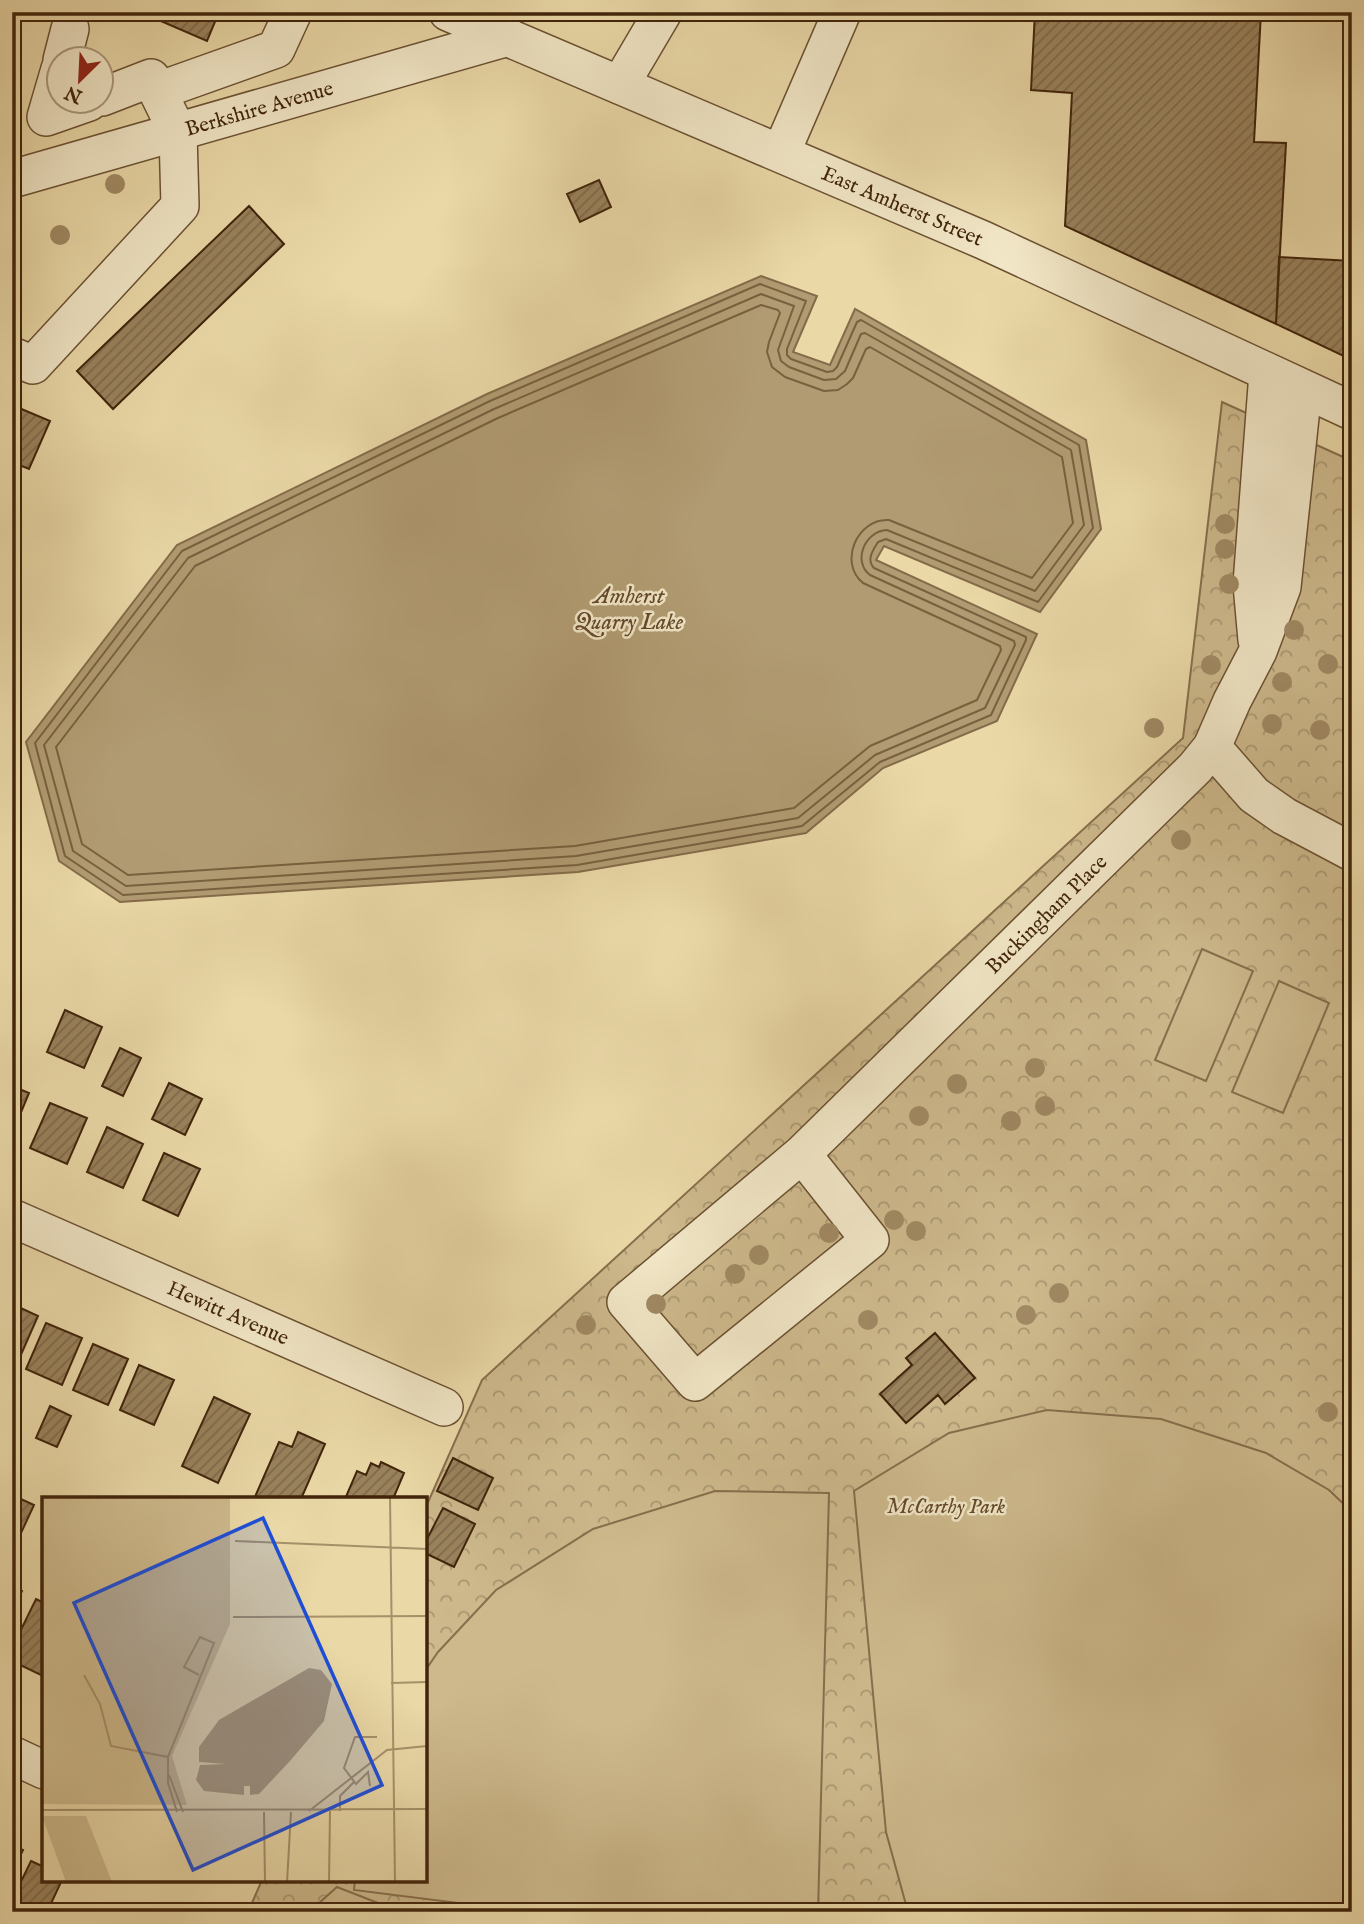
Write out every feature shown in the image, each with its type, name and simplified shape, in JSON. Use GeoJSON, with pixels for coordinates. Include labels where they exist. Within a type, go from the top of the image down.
{"type":"FeatureCollection","features":[{"type":"Feature","properties":{"kind":"street"},"geometry":{"type":"LineString","coordinates":[[158,91],[276,49],[293,12]]}},
{"type":"Feature","properties":{"kind":"street","name":"East Amherst Street"},"geometry":{"type":"LineString","coordinates":[[448,12],[983,240],[1352,411]]}},
{"type":"Feature","properties":{"kind":"street"},"geometry":{"type":"LineString","coordinates":[[620,85],[663,12]]}},
{"type":"Feature","properties":{"kind":"street"},"geometry":{"type":"LineString","coordinates":[[781,153],[842,12]]}},
{"type":"Feature","properties":{"kind":"street","name":"Berkshire Avenue"},"geometry":{"type":"LineString","coordinates":[[12,179],[508,37]]}},
{"type":"Feature","properties":{"kind":"street"},"geometry":{"type":"LineString","coordinates":[[276,49],[296,99]]}},
{"type":"Feature","properties":{"kind":"street"},"geometry":{"type":"LineString","coordinates":[[12,356],[33,366],[180,206],[178,133],[151,78],[116,92]]}},
{"type":"Feature","properties":{"kind":"street"},"geometry":{"type":"LineString","coordinates":[[1258,651],[1252,584],[1268,373]]}},
{"type":"Feature","properties":{"kind":"street","name":"Buckingham Place"},"geometry":{"type":"LineString","coordinates":[[803,1154],[870,1240],[695,1382],[626,1302],[803,1154],[1195,768],[1212,747],[1258,651],[1282,587],[1303,389]]}},
{"type":"Feature","properties":{"kind":"street"},"geometry":{"type":"LineString","coordinates":[[1212,747],[1254,795],[1284,817],[1352,852]]}},
{"type":"Feature","properties":{"kind":"street","name":"Hewitt Avenue"},"geometry":{"type":"LineString","coordinates":[[12,1219],[444,1408]]}},
{"type":"Feature","properties":{"kind":"street"},"geometry":{"type":"LineString","coordinates":[[12,1755],[42,1769]]}},
{"type":"Feature","properties":{"kind":"green space","name":"McCarthy Park"},"geometry":{"type":"Polygon","coordinates":[[[1222,402],[1352,461],[1352,1912],[248,1912],[261,1882],[427,1882],[427,1504],[482,1380],[1183,738],[1222,402]]]}},
{"type":"Feature","properties":{"kind":"green space"},"geometry":{"type":"Polygon","coordinates":[[[1202,949],[1253,971],[1206,1081],[1155,1060],[1202,949]]]}},
{"type":"Feature","properties":{"kind":"green space"},"geometry":{"type":"Polygon","coordinates":[[[1279,981],[1329,1003],[1283,1113],[1232,1092],[1279,981]]]}},
{"type":"Feature","properties":{"kind":"green space"},"geometry":{"type":"Polygon","coordinates":[[[1047,1410],[1161,1419],[1266,1453],[1329,1490],[1352,1512],[1352,1912],[908,1912],[886,1832],[854,1491],[949,1433],[1047,1410]]]}},
{"type":"Feature","properties":{"kind":"green space"},"geometry":{"type":"Polygon","coordinates":[[[715,1491],[829,1493],[818,1912],[529,1912],[354,1890],[355,1882],[427,1882],[427,1668],[438,1652],[496,1590],[593,1529],[715,1491]]]}},
{"type":"Feature","properties":{"kind":"green space"},"geometry":{"type":"Polygon","coordinates":[[[337,1887],[401,1912],[309,1912],[337,1887]]]}},
{"type":"Feature","properties":{"kind":"water","name":"Amherst Quarry Lake"},"geometry":{"type":"Polygon","coordinates":[[[761,276],[817,296],[793,352],[830,365],[855,309],[1086,440],[1101,529],[1040,612],[884,546],[876,560],[1037,634],[997,721],[883,768],[806,833],[578,872],[120,902],[59,861],[26,742],[177,545],[487,394],[761,276]]]}},
{"type":"Feature","properties":{"kind":"building"},"geometry":{"type":"Polygon","coordinates":[[[140,12],[219,12],[207,41],[140,12]]]}},
{"type":"Feature","properties":{"kind":"building"},"geometry":{"type":"Polygon","coordinates":[[[1035,12],[1261,12],[1254,142],[1286,143],[1276,324],[1065,226],[1072,93],[1031,90],[1035,12]]]}},
{"type":"Feature","properties":{"kind":"building"},"geometry":{"type":"Polygon","coordinates":[[[12,16],[21,20],[12,42],[12,16]]]}},
{"type":"Feature","properties":{"kind":"building"},"geometry":{"type":"Polygon","coordinates":[[[599,180],[611,207],[580,222],[567,194],[599,180]]]}},
{"type":"Feature","properties":{"kind":"building"},"geometry":{"type":"Polygon","coordinates":[[[249,206],[284,244],[113,409],[77,371],[249,206]]]}},
{"type":"Feature","properties":{"kind":"building"},"geometry":{"type":"Polygon","coordinates":[[[1279,257],[1352,261],[1352,360],[1276,324],[1279,257]]]}},
{"type":"Feature","properties":{"kind":"building"},"geometry":{"type":"Polygon","coordinates":[[[12,405],[50,421],[29,469],[12,462],[12,405]]]}},
{"type":"Feature","properties":{"kind":"building"},"geometry":{"type":"Polygon","coordinates":[[[65,1010],[102,1027],[84,1068],[47,1052],[65,1010]]]}},
{"type":"Feature","properties":{"kind":"building"},"geometry":{"type":"Polygon","coordinates":[[[120,1048],[141,1058],[123,1096],[102,1086],[120,1048]]]}},
{"type":"Feature","properties":{"kind":"building"},"geometry":{"type":"Polygon","coordinates":[[[169,1083],[202,1099],[185,1135],[152,1119],[169,1083]]]}},
{"type":"Feature","properties":{"kind":"building"},"geometry":{"type":"Polygon","coordinates":[[[12,1086],[29,1093],[12,1134],[12,1086]]]}},
{"type":"Feature","properties":{"kind":"building"},"geometry":{"type":"Polygon","coordinates":[[[50,1103],[87,1118],[67,1164],[30,1148],[50,1103]]]}},
{"type":"Feature","properties":{"kind":"building"},"geometry":{"type":"Polygon","coordinates":[[[107,1127],[143,1144],[123,1188],[87,1172],[107,1127]]]}},
{"type":"Feature","properties":{"kind":"building"},"geometry":{"type":"Polygon","coordinates":[[[164,1153],[200,1169],[178,1216],[143,1200],[164,1153]]]}},
{"type":"Feature","properties":{"kind":"building"},"geometry":{"type":"Polygon","coordinates":[[[12,1304],[38,1316],[12,1375],[12,1304]]]}},
{"type":"Feature","properties":{"kind":"building"},"geometry":{"type":"Polygon","coordinates":[[[46,1323],[82,1338],[62,1385],[26,1369],[46,1323]]]}},
{"type":"Feature","properties":{"kind":"building"},"geometry":{"type":"Polygon","coordinates":[[[935,1333],[975,1378],[945,1404],[938,1395],[906,1423],[880,1394],[912,1365],[906,1358],[935,1333]]]}},
{"type":"Feature","properties":{"kind":"building"},"geometry":{"type":"Polygon","coordinates":[[[93,1344],[128,1359],[108,1405],[73,1390],[93,1344]]]}},
{"type":"Feature","properties":{"kind":"building"},"geometry":{"type":"Polygon","coordinates":[[[139,1365],[174,1380],[154,1425],[120,1410],[139,1365]]]}},
{"type":"Feature","properties":{"kind":"building"},"geometry":{"type":"Polygon","coordinates":[[[214,1397],[250,1414],[218,1483],[182,1466],[214,1397]]]}},
{"type":"Feature","properties":{"kind":"building"},"geometry":{"type":"Polygon","coordinates":[[[50,1406],[71,1416],[57,1447],[36,1438],[50,1406]]]}},
{"type":"Feature","properties":{"kind":"building"},"geometry":{"type":"Polygon","coordinates":[[[298,1432],[325,1444],[302,1497],[255,1497],[279,1442],[292,1447],[298,1432]]]}},
{"type":"Feature","properties":{"kind":"building"},"geometry":{"type":"Polygon","coordinates":[[[453,1458],[493,1478],[478,1510],[437,1491],[453,1458]]]}},
{"type":"Feature","properties":{"kind":"building"},"geometry":{"type":"Polygon","coordinates":[[[381,1462],[404,1473],[394,1497],[346,1497],[357,1471],[366,1475],[371,1463],[379,1467],[381,1462]]]}},
{"type":"Feature","properties":{"kind":"building"},"geometry":{"type":"Polygon","coordinates":[[[12,1495],[34,1505],[21,1533],[12,1529],[12,1495]]]}},
{"type":"Feature","properties":{"kind":"building"},"geometry":{"type":"Polygon","coordinates":[[[443,1508],[475,1524],[454,1567],[427,1554],[427,1539],[443,1508]]]}},
{"type":"Feature","properties":{"kind":"building"},"geometry":{"type":"Polygon","coordinates":[[[12,1586],[22,1591],[12,1612],[12,1586]]]}},
{"type":"Feature","properties":{"kind":"building"},"geometry":{"type":"Polygon","coordinates":[[[36,1599],[42,1602],[42,1676],[12,1661],[12,1648],[36,1599]]]}},
{"type":"Feature","properties":{"kind":"building"},"geometry":{"type":"Polygon","coordinates":[[[12,1845],[23,1850],[12,1873],[12,1845]]]}},
{"type":"Feature","properties":{"kind":"building"},"geometry":{"type":"Polygon","coordinates":[[[31,1861],[42,1866],[42,1882],[61,1882],[47,1912],[23,1912],[12,1907],[12,1900],[31,1861]]]}}]}
